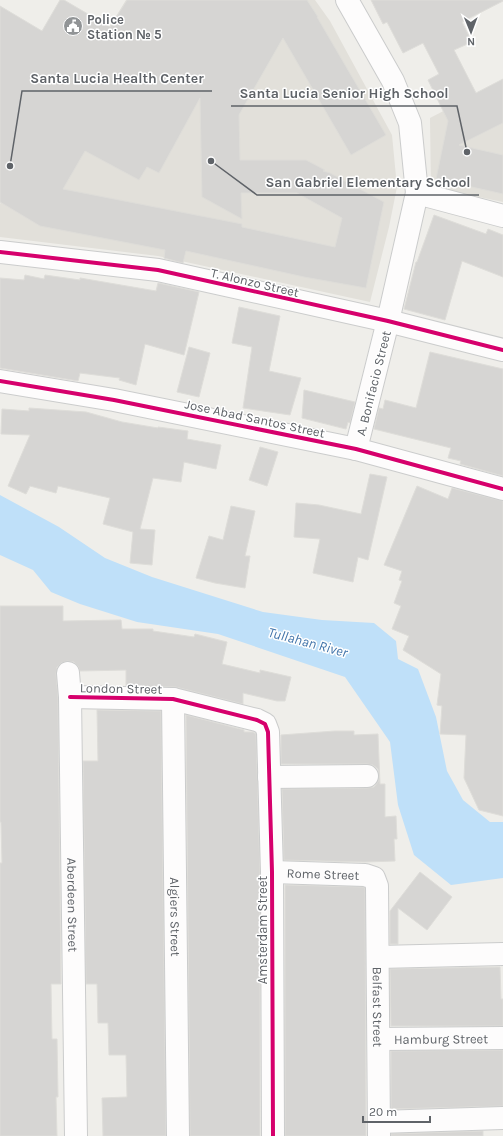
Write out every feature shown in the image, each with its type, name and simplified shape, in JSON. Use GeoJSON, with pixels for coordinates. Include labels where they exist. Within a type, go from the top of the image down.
{"type":"FeatureCollection","features":[{"type":"Feature","properties":{"kind":"street","name":"A. Bonifacio Street"},"geometry":{"type":"LineString","coordinates":[[347,0],[393,81],[410,123],[417,193],[388,322],[356,449]]}},
{"type":"Feature","properties":{"kind":"street"},"geometry":{"type":"LineString","coordinates":[[417,193],[503,216]]}},
{"type":"Feature","properties":{"kind":"street","name":"T. Alonzo Street"},"geometry":{"type":"LineString","coordinates":[[0,252],[158,270],[388,322],[503,350]]}},
{"type":"Feature","properties":{"kind":"street","name":"Jose Abad Santos Street"},"geometry":{"type":"LineString","coordinates":[[0,381],[114,400],[356,449],[503,489]]}},
{"type":"Feature","properties":{"kind":"street","name":"Aberdeen Street"},"geometry":{"type":"LineString","coordinates":[[68,673],[70,697],[76,1136]]}},
{"type":"Feature","properties":{"kind":"street","name":"London Street"},"geometry":{"type":"LineString","coordinates":[[70,697],[174,699],[257,720],[265,724]]}},
{"type":"Feature","properties":{"kind":"street","name":"Algiers Street"},"geometry":{"type":"LineString","coordinates":[[174,699],[178,1136]]}},
{"type":"Feature","properties":{"kind":"street","name":"Amsterdam Street"},"geometry":{"type":"LineString","coordinates":[[265,724],[268,732],[272,872],[273,1136]]}},
{"type":"Feature","properties":{"kind":"street"},"geometry":{"type":"LineString","coordinates":[[269,777],[367,776]]}},
{"type":"Feature","properties":{"kind":"street","name":"Rome Street"},"geometry":{"type":"LineString","coordinates":[[272,872],[366,875],[374,878]]}},
{"type":"Feature","properties":{"kind":"street","name":"Belfast Street"},"geometry":{"type":"LineString","coordinates":[[374,878],[377,886],[379,1129]]}},
{"type":"Feature","properties":{"kind":"street"},"geometry":{"type":"LineString","coordinates":[[378,957],[503,954]]}},
{"type":"Feature","properties":{"kind":"street","name":"Hamburg Street"},"geometry":{"type":"LineString","coordinates":[[379,1039],[503,1038]]}},
{"type":"Feature","properties":{"kind":"street"},"geometry":{"type":"LineString","coordinates":[[379,1129],[503,1118]]}},
{"type":"Feature","properties":{"kind":"shaded area"},"geometry":{"type":"Polygon","coordinates":[[[126,0],[315,0],[330,21],[392,135],[397,187],[389,227],[370,302],[158,256],[0,237],[0,204],[126,0]]]}},
{"type":"Feature","properties":{"kind":"shaded area"},"geometry":{"type":"Polygon","coordinates":[[[503,80],[503,202],[431,187],[430,118],[503,80]]]}},
{"type":"Feature","properties":{"kind":"water","name":"Tullahan River"},"geometry":{"type":"Polygon","coordinates":[[[0,495],[59,527],[105,558],[152,577],[263,612],[322,620],[374,623],[396,641],[398,659],[418,669],[436,717],[447,771],[463,800],[490,822],[503,822],[503,878],[451,885],[414,855],[398,805],[390,742],[345,677],[218,634],[137,622],[80,604],[51,592],[33,570],[0,555],[0,495]]]}},
{"type":"Feature","properties":{"kind":"building"},"geometry":{"type":"Polygon","coordinates":[[[60,0],[64,0],[110,27],[127,0],[307,0],[386,135],[351,155],[283,38],[239,115],[240,160],[306,160],[325,170],[323,171],[330,173],[384,202],[366,288],[304,277],[186,251],[183,263],[164,258],[165,250],[40,226],[0,202],[0,6],[42,31],[60,0]],[[200,98],[159,173],[147,167],[139,180],[85,151],[63,189],[242,224],[242,227],[335,247],[342,218],[297,193],[241,193],[242,219],[202,197],[200,98]]]}},
{"type":"Feature","properties":{"kind":"building"},"geometry":{"type":"Polygon","coordinates":[[[371,0],[503,0],[462,22],[472,42],[454,50],[476,93],[503,79],[503,123],[459,145],[503,155],[503,194],[436,179],[448,121],[428,80],[439,74],[423,43],[403,53],[387,22],[383,24],[371,0]]]}},
{"type":"Feature","properties":{"kind":"building"},"geometry":{"type":"Polygon","coordinates":[[[434,215],[486,234],[488,229],[503,235],[503,277],[462,261],[445,320],[404,309],[416,262],[434,215]]]}},
{"type":"Feature","properties":{"kind":"building"},"geometry":{"type":"Polygon","coordinates":[[[25,275],[44,279],[45,275],[80,280],[80,278],[156,291],[158,283],[199,292],[184,355],[145,344],[136,385],[119,380],[120,378],[80,373],[78,381],[0,368],[0,278],[24,280],[25,275]]]}},
{"type":"Feature","properties":{"kind":"building"},"geometry":{"type":"Polygon","coordinates":[[[239,307],[280,316],[269,371],[301,378],[290,415],[243,408],[252,347],[232,343],[239,307]]]}},
{"type":"Feature","properties":{"kind":"building"},"geometry":{"type":"Polygon","coordinates":[[[189,347],[210,353],[199,397],[177,392],[189,347]]]}},
{"type":"Feature","properties":{"kind":"building"},"geometry":{"type":"Polygon","coordinates":[[[430,352],[503,369],[503,476],[460,464],[461,461],[448,458],[451,448],[374,429],[379,408],[383,409],[385,400],[416,408],[430,352]]]}},
{"type":"Feature","properties":{"kind":"building"},"geometry":{"type":"Polygon","coordinates":[[[304,390],[355,402],[350,423],[348,422],[346,429],[302,418],[304,390]]]}},
{"type":"Feature","properties":{"kind":"building"},"geometry":{"type":"Polygon","coordinates":[[[29,408],[86,412],[122,422],[188,431],[187,439],[221,445],[216,469],[184,462],[181,482],[153,478],[140,529],[155,530],[152,565],[130,563],[133,532],[103,524],[110,498],[58,486],[56,493],[30,486],[26,494],[8,486],[30,435],[1,434],[2,409],[29,411],[29,408]]]}},
{"type":"Feature","properties":{"kind":"building"},"geometry":{"type":"Polygon","coordinates":[[[260,447],[278,452],[267,486],[249,480],[260,447]]]}},
{"type":"Feature","properties":{"kind":"building"},"geometry":{"type":"Polygon","coordinates":[[[370,474],[387,477],[368,560],[358,557],[353,582],[313,573],[320,539],[294,537],[296,503],[319,505],[361,514],[370,474]]]}},
{"type":"Feature","properties":{"kind":"building"},"geometry":{"type":"Polygon","coordinates":[[[417,486],[448,499],[452,488],[503,501],[503,816],[479,810],[464,778],[466,735],[440,734],[442,706],[437,705],[441,674],[403,650],[409,636],[392,629],[401,606],[394,603],[402,581],[399,580],[402,571],[384,565],[417,486]]]}},
{"type":"Feature","properties":{"kind":"building"},"geometry":{"type":"Polygon","coordinates":[[[231,506],[255,511],[245,556],[250,556],[245,588],[196,578],[209,536],[223,540],[231,506]]]}},
{"type":"Feature","properties":{"kind":"building"},"geometry":{"type":"Polygon","coordinates":[[[0,606],[63,606],[63,621],[121,620],[122,629],[153,629],[153,631],[194,637],[195,634],[227,642],[222,664],[260,673],[260,670],[291,677],[285,701],[277,701],[243,693],[243,704],[176,687],[126,686],[126,670],[80,671],[74,662],[67,661],[61,663],[57,667],[61,984],[51,984],[52,1039],[57,1039],[57,1136],[0,1136],[0,863],[2,863],[0,822],[0,606]]]}},
{"type":"Feature","properties":{"kind":"building"},"geometry":{"type":"Polygon","coordinates":[[[97,710],[161,711],[166,1136],[103,1136],[102,1098],[127,1097],[126,1055],[109,1055],[108,1023],[98,1023],[97,984],[86,984],[83,761],[98,761],[97,710]]]}},
{"type":"Feature","properties":{"kind":"building"},"geometry":{"type":"Polygon","coordinates":[[[186,715],[244,730],[244,732],[253,732],[256,734],[260,872],[260,1136],[190,1136],[186,715]]]}},
{"type":"Feature","properties":{"kind":"building"},"geometry":{"type":"Polygon","coordinates":[[[354,731],[354,735],[378,734],[380,784],[385,784],[385,817],[396,816],[397,839],[394,839],[395,861],[365,862],[284,860],[282,789],[367,788],[374,787],[378,782],[378,769],[373,765],[281,764],[281,735],[354,731]]]}},
{"type":"Feature","properties":{"kind":"building"},"geometry":{"type":"Polygon","coordinates":[[[420,872],[452,897],[427,930],[398,908],[398,944],[390,944],[390,911],[420,872]]]}},
{"type":"Feature","properties":{"kind":"building"},"geometry":{"type":"Polygon","coordinates":[[[285,885],[365,888],[366,1136],[285,1136],[285,885]]]}},
{"type":"Feature","properties":{"kind":"building"},"geometry":{"type":"Polygon","coordinates":[[[500,967],[501,999],[503,999],[503,1026],[391,1026],[390,969],[500,967]]]}},
{"type":"Feature","properties":{"kind":"building"},"geometry":{"type":"Polygon","coordinates":[[[503,1050],[503,1106],[391,1109],[391,1051],[503,1050]]]}},
{"type":"Feature","properties":{"kind":"building"},"geometry":{"type":"Polygon","coordinates":[[[483,1131],[483,1136],[391,1136],[391,1134],[483,1131]]]}},
{"type":"Feature","properties":{"kind":"cycle path"},"geometry":{"type":"LineString","coordinates":[[0,252],[158,270],[388,321],[503,350]]}},
{"type":"Feature","properties":{"kind":"cycle path"},"geometry":{"type":"LineString","coordinates":[[0,381],[114,400],[356,449],[503,489]]}},
{"type":"Feature","properties":{"kind":"cycle path"},"geometry":{"type":"LineString","coordinates":[[70,697],[173,699],[257,720],[265,724],[268,732],[272,872],[273,1136]]}},
{"type":"Feature","properties":{"kind":"place","name":"Police Station № 5"},"geometry":{"type":"Point","coordinates":[73,26]}},
{"type":"Feature","properties":{"kind":"place","name":"Santa Lucia Senior High School"},"geometry":{"type":"Point","coordinates":[467,152]}},
{"type":"Feature","properties":{"kind":"place","name":"San Gabriel Elementary School"},"geometry":{"type":"Point","coordinates":[211,161]}},
{"type":"Feature","properties":{"kind":"place","name":"Santa Lucia Health Center"},"geometry":{"type":"Point","coordinates":[10,166]}}]}
